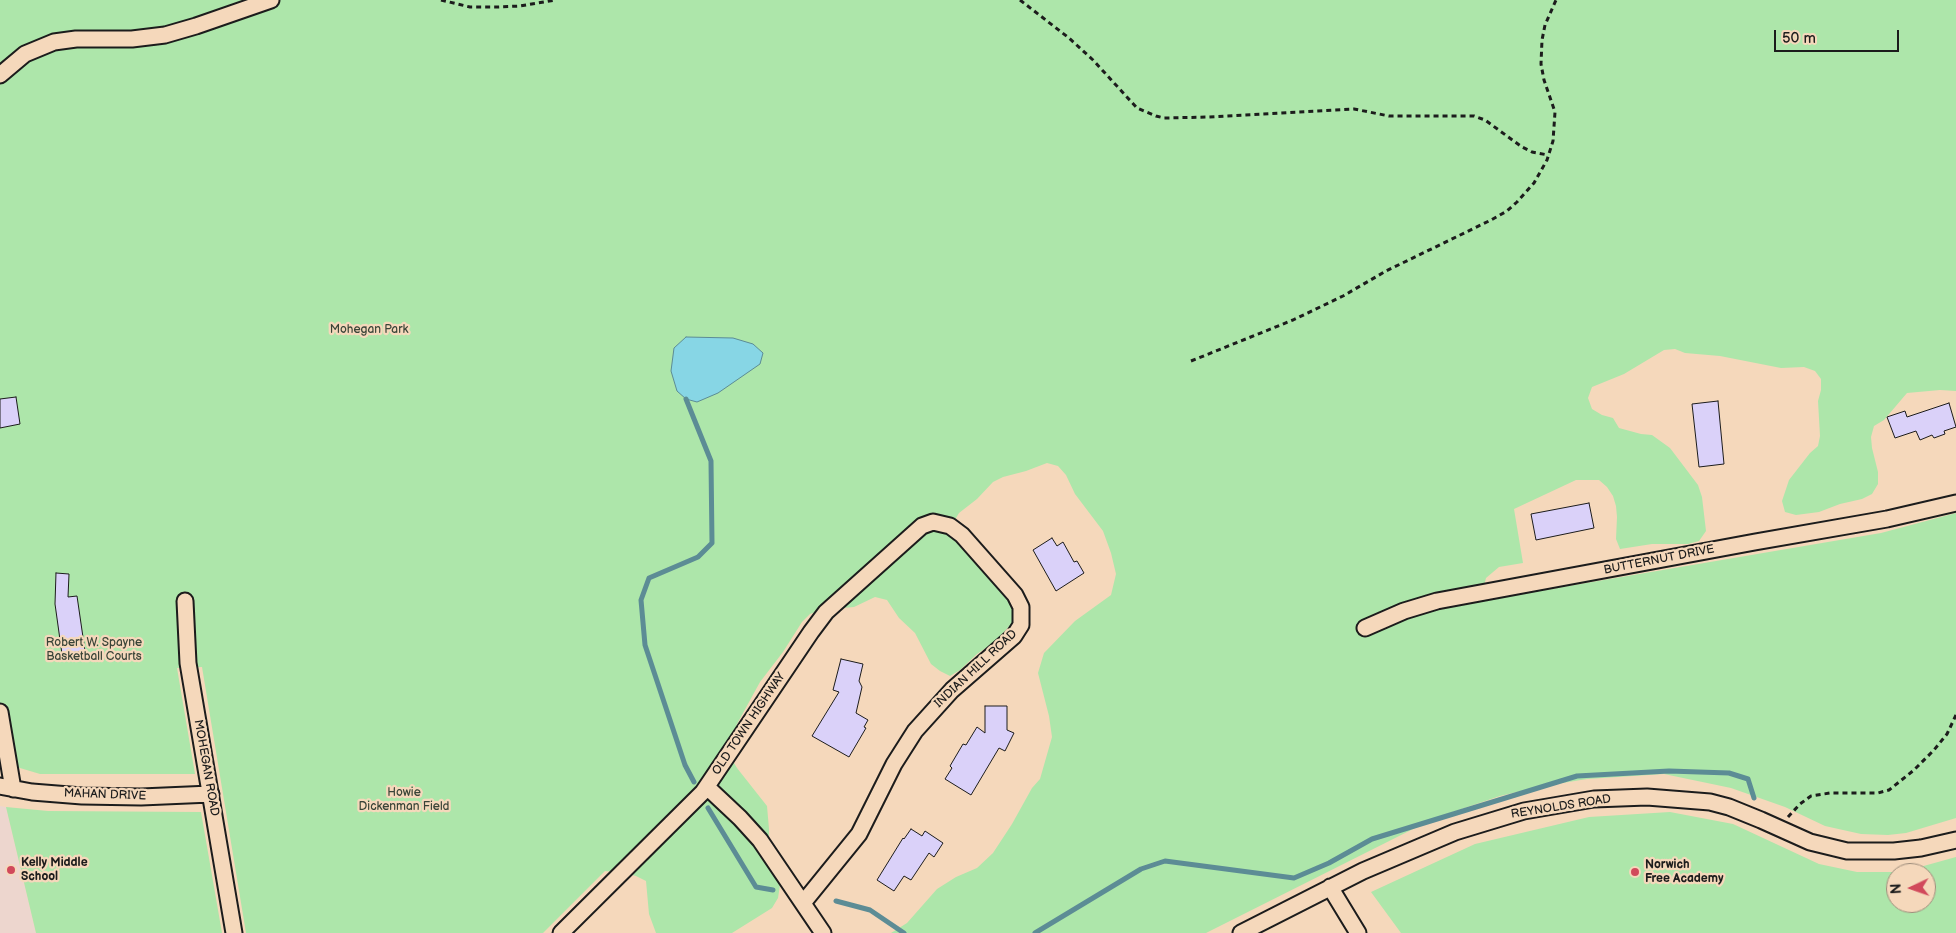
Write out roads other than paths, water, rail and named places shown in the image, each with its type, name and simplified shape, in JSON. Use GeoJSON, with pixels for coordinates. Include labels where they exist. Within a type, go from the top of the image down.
{"type":"FeatureCollection","features":[{"type":"Feature","properties":{"kind":"street"},"geometry":{"type":"LineString","coordinates":[[0,75],[25,54],[54,42],[76,39],[132,39],[165,34],[196,26],[271,0]]}},
{"type":"Feature","properties":{"kind":"street","name":"BUTTERNUT DRIVE"},"geometry":{"type":"LineString","coordinates":[[1366,628],[1404,611],[1437,601],[1747,543],[1888,520],[1956,503]]}},
{"type":"Feature","properties":{"kind":"street","name":"OLD TOWN HIGHWAY"},"geometry":{"type":"LineString","coordinates":[[561,933],[685,812],[707,787],[823,616],[917,529],[928,523],[938,522]]}},
{"type":"Feature","properties":{"kind":"street","name":"INDIAN HILL ROAD"},"geometry":{"type":"LineString","coordinates":[[804,903],[859,834],[894,764],[920,725],[952,690],[1014,636],[1021,625],[1022,613],[1015,595],[962,535],[950,526],[938,522]]}},
{"type":"Feature","properties":{"kind":"street","name":"MOHEGAN ROAD"},"geometry":{"type":"LineString","coordinates":[[185,601],[188,663],[234,933]]}},
{"type":"Feature","properties":{"kind":"street"},"geometry":{"type":"LineString","coordinates":[[0,712],[7,788]]}},
{"type":"Feature","properties":{"kind":"street"},"geometry":{"type":"LineString","coordinates":[[707,787],[754,832],[823,933]]}},
{"type":"Feature","properties":{"kind":"street","name":"MAHAN DRIVE"},"geometry":{"type":"LineString","coordinates":[[7,788],[75,795],[211,794]]}},
{"type":"Feature","properties":{"kind":"street","name":"REYNOLDS ROAD"},"geometry":{"type":"LineString","coordinates":[[1241,933],[1330,887],[1424,843],[1478,823],[1524,811],[1594,799],[1647,797],[1710,802],[1729,807],[1820,845],[1859,852],[1907,850],[1956,840]]}},
{"type":"Feature","properties":{"kind":"street"},"geometry":{"type":"LineString","coordinates":[[1330,887],[1358,933]]}},
{"type":"Feature","properties":{"kind":"water"},"geometry":{"type":"Polygon","coordinates":[[[686,337],[733,338],[753,344],[763,353],[760,364],[718,393],[697,402],[686,399],[677,391],[671,371],[674,348],[686,337]]]}},
{"type":"Feature","properties":{"kind":"waterway"},"geometry":{"type":"LineString","coordinates":[[686,399],[711,461],[712,543],[698,557],[649,578],[641,600],[645,645],[685,765],[694,782]]}},
{"type":"Feature","properties":{"kind":"waterway"},"geometry":{"type":"LineString","coordinates":[[1035,933],[1141,869],[1165,861],[1294,878],[1329,863],[1372,839],[1577,776],[1669,771],[1729,773],[1748,779],[1754,798]]}},
{"type":"Feature","properties":{"kind":"waterway"},"geometry":{"type":"LineString","coordinates":[[708,808],[756,887],[773,890]]}},
{"type":"Feature","properties":{"kind":"waterway"},"geometry":{"type":"LineString","coordinates":[[836,901],[870,910],[904,933]]}},
{"type":"Feature","properties":{"kind":"place","name":"Kelly Middle School"},"geometry":{"type":"Point","coordinates":[11,870]}},
{"type":"Feature","properties":{"kind":"place","name":"Norwich Free Academy"},"geometry":{"type":"Point","coordinates":[1635,872]}},
{"type":"Feature","properties":{"kind":"park label","name":"Mohegan Park"},"geometry":{"type":"Point","coordinates":[369,330]}},
{"type":"Feature","properties":{"kind":"park label","name":"Robert W. Spayne Basketball Courts"},"geometry":{"type":"Point","coordinates":[94,650]}},
{"type":"Feature","properties":{"kind":"park label","name":"Howie Dickenman Field"},"geometry":{"type":"Point","coordinates":[404,800]}}]}
